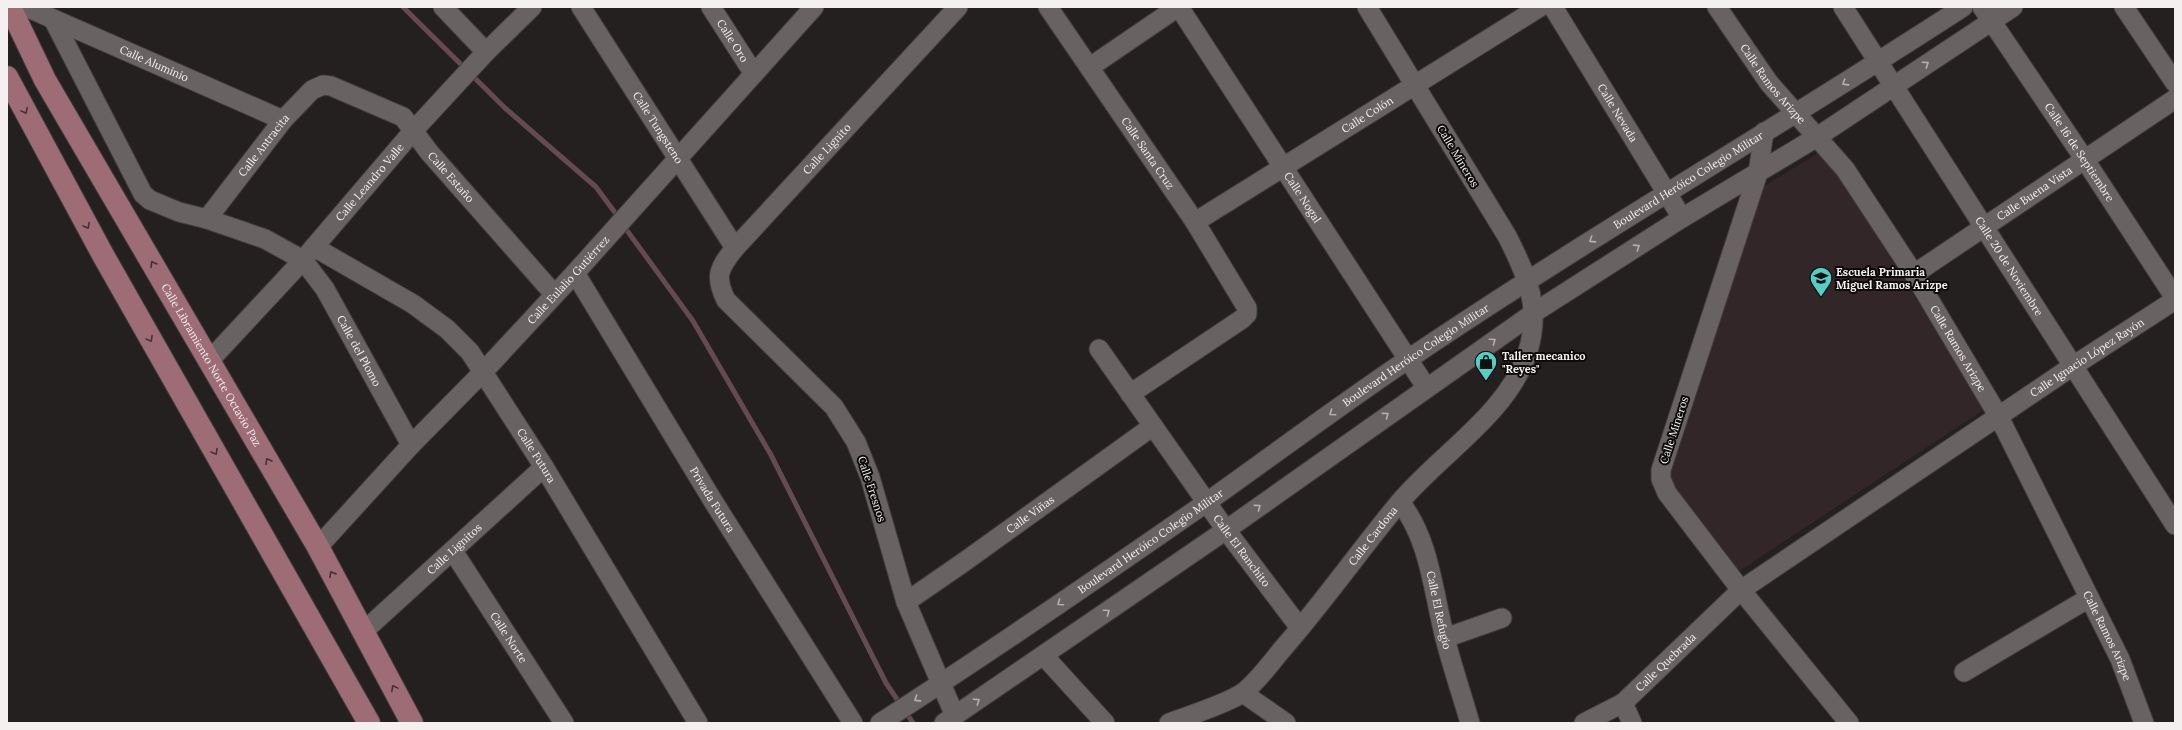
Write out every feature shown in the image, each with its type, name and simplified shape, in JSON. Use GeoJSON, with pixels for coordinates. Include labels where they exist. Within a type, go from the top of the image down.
{"type":"FeatureCollection","features":[{"type":"Feature","properties":{"kind":"main road","name":"Calle Libramiento Norte Octavio Paz"},"geometry":{"type":"LineString","coordinates":[[10,7],[45,80],[318,547],[412,723]]}},
{"type":"Feature","properties":{"kind":"main road"},"geometry":{"type":"LineString","coordinates":[[7,77],[103,255],[369,723]]}},
{"type":"Feature","properties":{"kind":"street","name":"Calle Aluminio"},"geometry":{"type":"LineString","coordinates":[[26,7],[283,120]]}},
{"type":"Feature","properties":{"kind":"street"},"geometry":{"type":"LineString","coordinates":[[442,7],[486,52]]}},
{"type":"Feature","properties":{"kind":"street","name":"Calle Leandro Valle"},"geometry":{"type":"LineString","coordinates":[[210,360],[309,254],[414,130],[486,52],[532,7]]}},
{"type":"Feature","properties":{"kind":"street","name":"Calle Tungsteno"},"geometry":{"type":"LineString","coordinates":[[581,7],[677,160],[735,248]]}},
{"type":"Feature","properties":{"kind":"street","name":"Calle Oro"},"geometry":{"type":"LineString","coordinates":[[711,7],[754,74]]}},
{"type":"Feature","properties":{"kind":"street","name":"Calle Eulalio Gutiérrez"},"geometry":{"type":"LineString","coordinates":[[318,547],[411,445],[484,371],[575,273],[814,7]]}},
{"type":"Feature","properties":{"kind":"street","name":"Calle Lignito"},"geometry":{"type":"LineString","coordinates":[[726,300],[720,287],[718,276],[722,264],[735,248],[958,7]]}},
{"type":"Feature","properties":{"kind":"street","name":"Calle Santa Cruz"},"geometry":{"type":"LineString","coordinates":[[1048,7],[1195,222],[1244,300],[1247,314],[1242,319],[1130,394]]}},
{"type":"Feature","properties":{"kind":"street"},"geometry":{"type":"LineString","coordinates":[[1090,67],[1179,7]]}},
{"type":"Feature","properties":{"kind":"street","name":"Calle Nogal"},"geometry":{"type":"LineString","coordinates":[[1179,7],[1284,166],[1407,360],[1426,387]]}},
{"type":"Feature","properties":{"kind":"street","name":"Calle Mineros"},"geometry":{"type":"LineString","coordinates":[[1367,7],[1507,236],[1528,282],[1534,312]]}},
{"type":"Feature","properties":{"kind":"street","name":"Calle Colón"},"geometry":{"type":"LineString","coordinates":[[1195,222],[1540,7]]}},
{"type":"Feature","properties":{"kind":"street","name":"Calle Nevada"},"geometry":{"type":"LineString","coordinates":[[1553,7],[1682,218]]}},
{"type":"Feature","properties":{"kind":"street","name":"Calle Ramos Arizpe"},"geometry":{"type":"LineString","coordinates":[[1717,7],[1769,83],[1845,169],[1914,274],[1999,417],[2120,659],[2144,723]]}},
{"type":"Feature","properties":{"kind":"street","name":"Calle 20 de Noviembre"},"geometry":{"type":"LineString","coordinates":[[1843,7],[2175,525]]}},
{"type":"Feature","properties":{"kind":"street","name":"Boulevard Heróico Colegio Militar"},"geometry":{"type":"LineString","coordinates":[[880,723],[940,684],[1207,502],[1407,360],[1666,192],[1796,114],[1963,7]]}},
{"type":"Feature","properties":{"kind":"street"},"geometry":{"type":"LineString","coordinates":[[950,720],[1226,530],[1534,312],[1682,218],[1818,137],[1894,86],[1987,14],[2013,7]]}},
{"type":"Feature","properties":{"kind":"street"},"geometry":{"type":"LineString","coordinates":[[2124,7],[2175,83]]}},
{"type":"Feature","properties":{"kind":"street","name":"Calle 16 de Septiembre"},"geometry":{"type":"LineString","coordinates":[[1987,14],[2085,160],[2175,299]]}},
{"type":"Feature","properties":{"kind":"street","name":"Calle Futura"},"geometry":{"type":"LineString","coordinates":[[53,19],[143,194],[150,200],[172,210],[207,219],[309,254],[413,304],[447,329],[470,352],[484,371],[544,467],[698,723]]}},
{"type":"Feature","properties":{"kind":"street","name":"Calle Antracita"},"geometry":{"type":"LineString","coordinates":[[207,219],[283,120],[312,90],[323,85],[331,86]]}},
{"type":"Feature","properties":{"kind":"street","name":"Calle Estaño"},"geometry":{"type":"LineString","coordinates":[[331,86],[403,117],[429,152],[554,294]]}},
{"type":"Feature","properties":{"kind":"street","name":"Calle Buena Vista"},"geometry":{"type":"LineString","coordinates":[[1914,274],[2175,99]]}},
{"type":"Feature","properties":{"kind":"street","name":"Calle Mineros"},"geometry":{"type":"LineString","coordinates":[[1764,132],[1758,173],[1664,462],[1661,479],[1667,493],[1741,590],[1849,723]]}},
{"type":"Feature","properties":{"kind":"street","name":"Calle del Plomo"},"geometry":{"type":"LineString","coordinates":[[309,254],[325,289],[411,445]]}},
{"type":"Feature","properties":{"kind":"street","name":"Privada Futura"},"geometry":{"type":"LineString","coordinates":[[575,273],[713,501],[853,723]]}},
{"type":"Feature","properties":{"kind":"street","name":"Calle Ignacio López Rayón"},"geometry":{"type":"LineString","coordinates":[[1741,590],[2175,299]]}},
{"type":"Feature","properties":{"kind":"street","name":"Calle Fresnos"},"geometry":{"type":"LineString","coordinates":[[726,300],[834,407],[856,442],[870,477],[906,602],[940,684],[950,720]]}},
{"type":"Feature","properties":{"kind":"street","name":"Calle Cardona"},"geometry":{"type":"LineString","coordinates":[[1169,723],[1243,693],[1300,628],[1400,502],[1496,407],[1515,382],[1527,354],[1534,323],[1534,312]]}},
{"type":"Feature","properties":{"kind":"street","name":"Calle El Ranchito"},"geometry":{"type":"LineString","coordinates":[[1099,349],[1226,530],[1300,628]]}},
{"type":"Feature","properties":{"kind":"street","name":"Calle Viñas"},"geometry":{"type":"LineString","coordinates":[[906,602],[1153,426]]}},
{"type":"Feature","properties":{"kind":"street","name":"Calle Lignitos"},"geometry":{"type":"LineString","coordinates":[[364,631],[544,467]]}},
{"type":"Feature","properties":{"kind":"street","name":"Calle El Refugio"},"geometry":{"type":"LineString","coordinates":[[1400,502],[1412,517],[1420,538],[1445,638],[1470,723]]}},
{"type":"Feature","properties":{"kind":"street","name":"Calle Norte"},"geometry":{"type":"LineString","coordinates":[[453,551],[564,723]]}},
{"type":"Feature","properties":{"kind":"street","name":"Calle Quebrada"},"geometry":{"type":"LineString","coordinates":[[1584,723],[1623,703],[1741,590]]}},
{"type":"Feature","properties":{"kind":"street"},"geometry":{"type":"LineString","coordinates":[[1964,672],[2089,598]]}},
{"type":"Feature","properties":{"kind":"street"},"geometry":{"type":"LineString","coordinates":[[1445,638],[1502,618]]}},
{"type":"Feature","properties":{"kind":"street"},"geometry":{"type":"LineString","coordinates":[[1044,656],[1104,723]]}},
{"type":"Feature","properties":{"kind":"street"},"geometry":{"type":"LineString","coordinates":[[1243,693],[1286,723]]}},
{"type":"Feature","properties":{"kind":"street"},"geometry":{"type":"LineString","coordinates":[[1623,703],[1632,723]]}},
{"type":"Feature","properties":{"kind":"shaded area","name":"Escuela Primaria Miguel Ramos Arizpe"},"geometry":{"type":"Polygon","coordinates":[[[1823,150],[1985,409],[1739,571],[1668,479],[1763,187],[1823,150]]]}},
{"type":"Feature","properties":{"kind":"waterway"},"geometry":{"type":"LineString","coordinates":[[403,7],[505,108],[596,187],[619,218]]}},
{"type":"Feature","properties":{"kind":"waterway"},"geometry":{"type":"LineString","coordinates":[[623,225],[693,321],[771,455],[886,683],[913,723]]}},
{"type":"Feature","properties":{"kind":"place","name":"Escuela Primaria Miguel Ramos Arizpe"},"geometry":{"type":"Point","coordinates":[1821,298]}},
{"type":"Feature","properties":{"kind":"place","name":"Taller mecanico \"Reyes\""},"geometry":{"type":"Point","coordinates":[1486,382]}}]}
